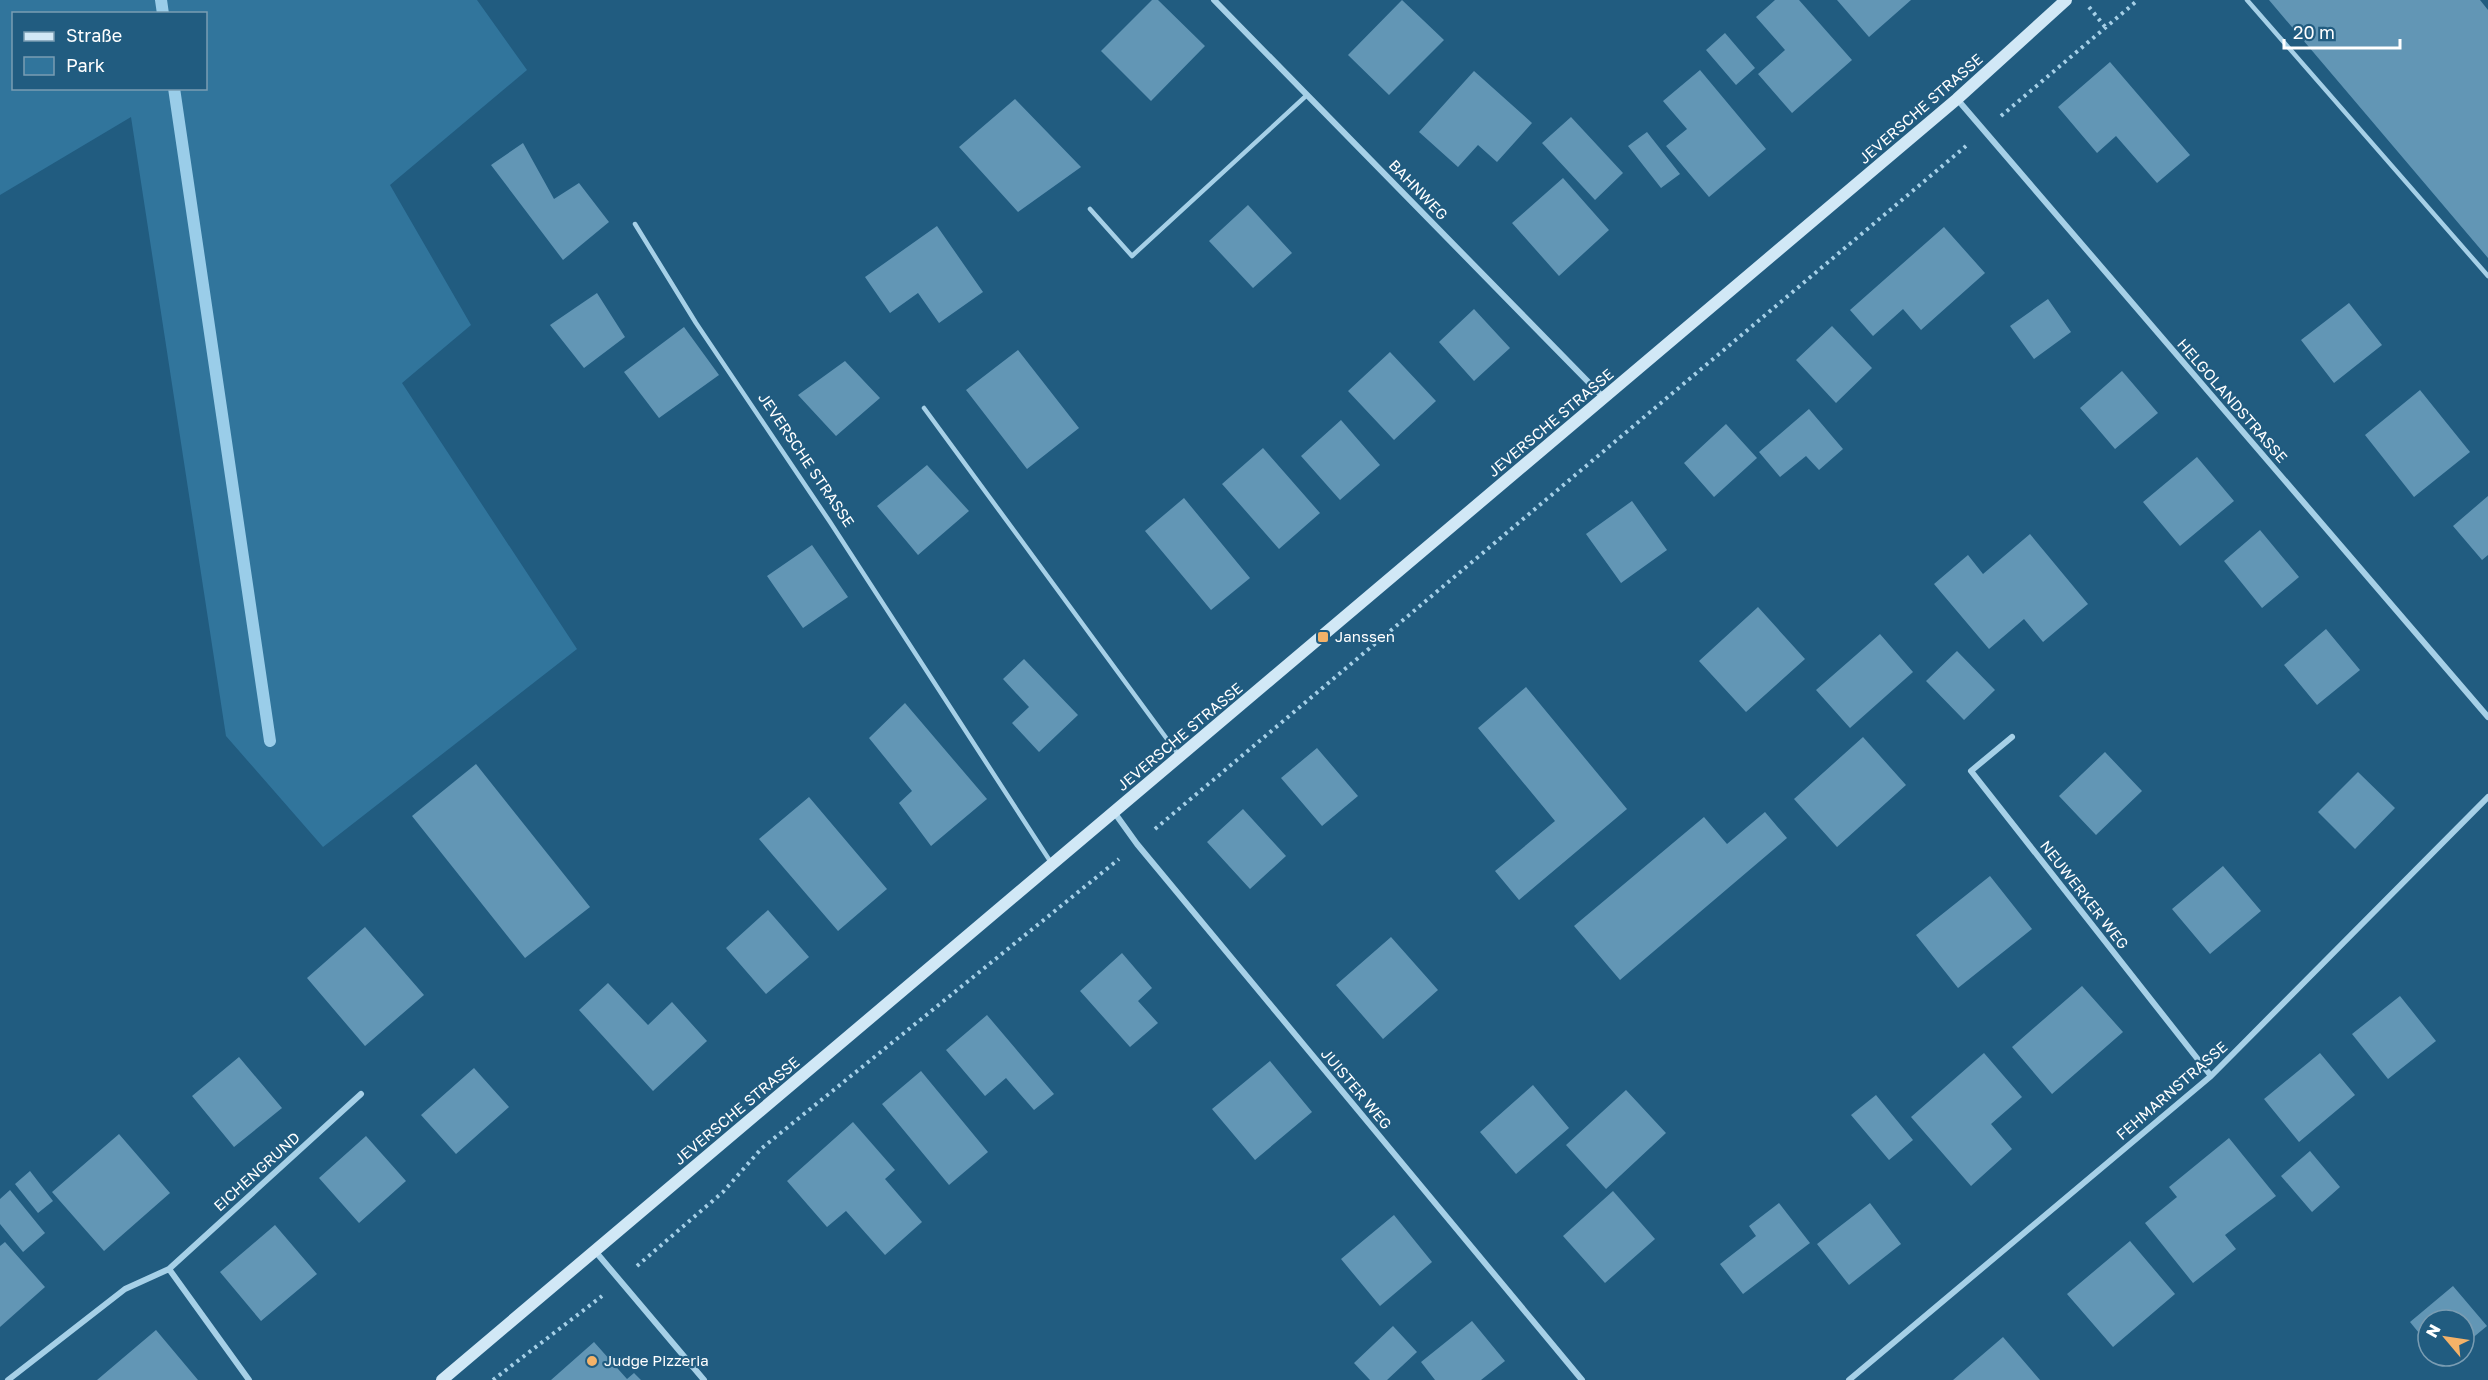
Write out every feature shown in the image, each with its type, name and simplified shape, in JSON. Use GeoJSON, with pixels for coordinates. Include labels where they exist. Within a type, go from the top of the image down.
{"type":"FeatureCollection","features":[{"type":"Feature","properties":{"kind":"street","name":"BAHNWEG"},"geometry":{"type":"LineString","coordinates":[[1214,0],[1604,398]]}},
{"type":"Feature","properties":{"kind":"street","name":"JEVERSCHE STRASSE"},"geometry":{"type":"LineString","coordinates":[[442,1380],[1958,99],[2066,0]]}},
{"type":"Feature","properties":{"kind":"street","name":"HELGOLANDSTRASSE"},"geometry":{"type":"LineString","coordinates":[[1958,99],[2488,717]]}},
{"type":"Feature","properties":{"kind":"street","name":"NEUWERKER WEG"},"geometry":{"type":"LineString","coordinates":[[2012,737],[1971,771],[2211,1077]]}},
{"type":"Feature","properties":{"kind":"street","name":"FEHMARNSTRASSE"},"geometry":{"type":"LineString","coordinates":[[1850,1380],[2211,1077],[2488,797]]}},
{"type":"Feature","properties":{"kind":"street","name":"JUISTER WEG"},"geometry":{"type":"LineString","coordinates":[[1114,812],[1137,844],[1582,1380]]}},
{"type":"Feature","properties":{"kind":"street","name":"EICHENGRUND"},"geometry":{"type":"LineString","coordinates":[[8,1380],[124,1289],[169,1269],[361,1094]]}},
{"type":"Feature","properties":{"kind":"street"},"geometry":{"type":"LineString","coordinates":[[594,1250],[704,1380]]}},
{"type":"Feature","properties":{"kind":"street"},"geometry":{"type":"LineString","coordinates":[[169,1269],[249,1380]]}},
{"type":"Feature","properties":{"kind":"lane"},"geometry":{"type":"LineString","coordinates":[[2247,0],[2488,276]]}},
{"type":"Feature","properties":{"kind":"lane"},"geometry":{"type":"LineString","coordinates":[[1090,209],[1132,256],[1307,95]]}},
{"type":"Feature","properties":{"kind":"lane","name":"JEVERSCHE STRASSE"},"geometry":{"type":"LineString","coordinates":[[635,224],[696,323],[830,522],[1052,864]]}},
{"type":"Feature","properties":{"kind":"lane"},"geometry":{"type":"LineString","coordinates":[[924,408],[1180,756]]}},
{"type":"Feature","properties":{"kind":"path"},"geometry":{"type":"LineString","coordinates":[[2084,0],[2106,28]]}},
{"type":"Feature","properties":{"kind":"path"},"geometry":{"type":"LineString","coordinates":[[493,1380],[620,1281],[723,1192],[762,1148],[1137,844],[2138,0]]}},
{"type":"Feature","properties":{"kind":"green space"},"geometry":{"type":"Polygon","coordinates":[[[0,0],[477,0],[527,70],[390,185],[471,325],[402,383],[577,649],[323,847],[226,736],[131,117],[0,195],[0,0]]]}},
{"type":"Feature","properties":{"kind":"building"},"geometry":{"type":"Polygon","coordinates":[[[1152,0],[1158,0],[1205,46],[1151,101],[1101,51],[1152,0]]]}},
{"type":"Feature","properties":{"kind":"building"},"geometry":{"type":"Polygon","coordinates":[[[1402,0],[1444,40],[1389,95],[1348,55],[1402,0]]]}},
{"type":"Feature","properties":{"kind":"building"},"geometry":{"type":"Polygon","coordinates":[[[1775,0],[1799,0],[1852,60],[1792,113],[1758,74],[1785,50],[1756,17],[1775,0]]]}},
{"type":"Feature","properties":{"kind":"building"},"geometry":{"type":"Polygon","coordinates":[[[1837,0],[1911,0],[1869,37],[1837,0]]]}},
{"type":"Feature","properties":{"kind":"building"},"geometry":{"type":"Polygon","coordinates":[[[2269,0],[2480,0],[2488,10],[2488,258],[2269,0]]]}},
{"type":"Feature","properties":{"kind":"building"},"geometry":{"type":"Polygon","coordinates":[[[1725,33],[1755,68],[1736,85],[1706,50],[1725,33]]]}},
{"type":"Feature","properties":{"kind":"building"},"geometry":{"type":"Polygon","coordinates":[[[2110,62],[2190,155],[2157,183],[2116,136],[2097,153],[2058,107],[2110,62]]]}},
{"type":"Feature","properties":{"kind":"building"},"geometry":{"type":"Polygon","coordinates":[[[1700,70],[1766,149],[1709,197],[1666,146],[1687,129],[1663,101],[1700,70]]]}},
{"type":"Feature","properties":{"kind":"building"},"geometry":{"type":"Polygon","coordinates":[[[1474,71],[1532,123],[1497,162],[1478,145],[1458,167],[1419,132],[1474,71]]]}},
{"type":"Feature","properties":{"kind":"building"},"geometry":{"type":"Polygon","coordinates":[[[1015,99],[1081,167],[1018,212],[959,147],[1015,99]]]}},
{"type":"Feature","properties":{"kind":"building"},"geometry":{"type":"Polygon","coordinates":[[[1571,117],[1623,173],[1595,200],[1542,143],[1571,117]]]}},
{"type":"Feature","properties":{"kind":"building"},"geometry":{"type":"Polygon","coordinates":[[[1647,132],[1680,174],[1661,188],[1628,146],[1647,132]]]}},
{"type":"Feature","properties":{"kind":"building"},"geometry":{"type":"Polygon","coordinates":[[[523,143],[554,199],[579,183],[609,222],[563,260],[491,165],[523,143]]]}},
{"type":"Feature","properties":{"kind":"building"},"geometry":{"type":"Polygon","coordinates":[[[1563,178],[1609,230],[1559,276],[1512,223],[1563,178]]]}},
{"type":"Feature","properties":{"kind":"building"},"geometry":{"type":"Polygon","coordinates":[[[1248,205],[1292,253],[1253,288],[1209,241],[1248,205]]]}},
{"type":"Feature","properties":{"kind":"building"},"geometry":{"type":"Polygon","coordinates":[[[937,226],[983,292],[939,323],[918,293],[890,313],[865,277],[937,226]]]}},
{"type":"Feature","properties":{"kind":"building"},"geometry":{"type":"Polygon","coordinates":[[[1944,227],[1985,273],[1921,330],[1903,309],[1873,336],[1850,310],[1944,227]]]}},
{"type":"Feature","properties":{"kind":"building"},"geometry":{"type":"Polygon","coordinates":[[[597,293],[625,337],[584,368],[550,325],[597,293]]]}},
{"type":"Feature","properties":{"kind":"building"},"geometry":{"type":"Polygon","coordinates":[[[2048,299],[2071,332],[2034,359],[2010,326],[2048,299]]]}},
{"type":"Feature","properties":{"kind":"building"},"geometry":{"type":"Polygon","coordinates":[[[2349,303],[2382,345],[2334,383],[2301,340],[2349,303]]]}},
{"type":"Feature","properties":{"kind":"building"},"geometry":{"type":"Polygon","coordinates":[[[1474,309],[1510,348],[1474,381],[1439,342],[1474,309]]]}},
{"type":"Feature","properties":{"kind":"building"},"geometry":{"type":"Polygon","coordinates":[[[1832,326],[1872,368],[1836,403],[1796,360],[1832,326]]]}},
{"type":"Feature","properties":{"kind":"building"},"geometry":{"type":"Polygon","coordinates":[[[684,327],[719,375],[659,418],[624,372],[684,327]]]}},
{"type":"Feature","properties":{"kind":"building"},"geometry":{"type":"Polygon","coordinates":[[[1018,350],[1079,428],[1027,469],[966,390],[1018,350]]]}},
{"type":"Feature","properties":{"kind":"building"},"geometry":{"type":"Polygon","coordinates":[[[1390,352],[1436,401],[1394,440],[1348,391],[1390,352]]]}},
{"type":"Feature","properties":{"kind":"building"},"geometry":{"type":"Polygon","coordinates":[[[845,361],[880,398],[836,436],[798,395],[845,361]]]}},
{"type":"Feature","properties":{"kind":"building"},"geometry":{"type":"Polygon","coordinates":[[[2122,371],[2158,413],[2115,449],[2080,408],[2122,371]]]}},
{"type":"Feature","properties":{"kind":"building"},"geometry":{"type":"Polygon","coordinates":[[[2420,390],[2470,452],[2414,497],[2365,435],[2420,390]]]}},
{"type":"Feature","properties":{"kind":"building"},"geometry":{"type":"Polygon","coordinates":[[[1809,409],[1843,449],[1819,470],[1806,456],[1780,477],[1759,452],[1809,409]]]}},
{"type":"Feature","properties":{"kind":"building"},"geometry":{"type":"Polygon","coordinates":[[[1341,420],[1380,465],[1340,500],[1301,456],[1341,420]]]}},
{"type":"Feature","properties":{"kind":"building"},"geometry":{"type":"Polygon","coordinates":[[[1726,424],[1757,458],[1714,497],[1684,463],[1726,424]]]}},
{"type":"Feature","properties":{"kind":"building"},"geometry":{"type":"Polygon","coordinates":[[[1263,448],[1320,513],[1279,549],[1222,484],[1263,448]]]}},
{"type":"Feature","properties":{"kind":"building"},"geometry":{"type":"Polygon","coordinates":[[[2197,457],[2234,501],[2180,546],[2143,502],[2197,457]]]}},
{"type":"Feature","properties":{"kind":"building"},"geometry":{"type":"Polygon","coordinates":[[[927,465],[969,511],[918,555],[877,506],[927,465]]]}},
{"type":"Feature","properties":{"kind":"building"},"geometry":{"type":"Polygon","coordinates":[[[2488,496],[2488,555],[2482,560],[2453,526],[2488,496]]]}},
{"type":"Feature","properties":{"kind":"building"},"geometry":{"type":"Polygon","coordinates":[[[1184,498],[1250,578],[1211,610],[1145,531],[1184,498]]]}},
{"type":"Feature","properties":{"kind":"building"},"geometry":{"type":"Polygon","coordinates":[[[1632,501],[1667,550],[1621,583],[1586,534],[1632,501]]]}},
{"type":"Feature","properties":{"kind":"building"},"geometry":{"type":"Polygon","coordinates":[[[2260,530],[2299,577],[2262,608],[2224,561],[2260,530]]]}},
{"type":"Feature","properties":{"kind":"building"},"geometry":{"type":"Polygon","coordinates":[[[2030,534],[2088,604],[2043,642],[2024,619],[1989,649],[1934,584],[1968,555],[1983,574],[2030,534]]]}},
{"type":"Feature","properties":{"kind":"building"},"geometry":{"type":"Polygon","coordinates":[[[812,545],[848,597],[803,628],[767,576],[812,545]]]}},
{"type":"Feature","properties":{"kind":"building"},"geometry":{"type":"Polygon","coordinates":[[[1758,607],[1805,659],[1746,712],[1699,661],[1758,607]]]}},
{"type":"Feature","properties":{"kind":"building"},"geometry":{"type":"Polygon","coordinates":[[[2326,629],[2360,670],[2317,705],[2284,665],[2326,629]]]}},
{"type":"Feature","properties":{"kind":"building"},"geometry":{"type":"Polygon","coordinates":[[[1880,634],[1913,672],[1850,728],[1816,690],[1880,634]]]}},
{"type":"Feature","properties":{"kind":"building"},"geometry":{"type":"Polygon","coordinates":[[[1957,651],[1995,690],[1964,720],[1926,681],[1957,651]]]}},
{"type":"Feature","properties":{"kind":"building"},"geometry":{"type":"Polygon","coordinates":[[[1024,659],[1078,715],[1039,752],[1012,723],[1029,707],[1003,679],[1024,659]]]}},
{"type":"Feature","properties":{"kind":"building"},"geometry":{"type":"Polygon","coordinates":[[[1526,687],[1627,809],[1519,900],[1495,871],[1555,821],[1478,728],[1526,687]]]}},
{"type":"Feature","properties":{"kind":"building"},"geometry":{"type":"Polygon","coordinates":[[[905,703],[987,799],[931,846],[899,803],[912,791],[869,738],[905,703]]]}},
{"type":"Feature","properties":{"kind":"building"},"geometry":{"type":"Polygon","coordinates":[[[1863,737],[1906,785],[1837,847],[1794,799],[1863,737]]]}},
{"type":"Feature","properties":{"kind":"building"},"geometry":{"type":"Polygon","coordinates":[[[1317,748],[1358,796],[1322,826],[1281,778],[1317,748]]]}},
{"type":"Feature","properties":{"kind":"building"},"geometry":{"type":"Polygon","coordinates":[[[2105,752],[2142,791],[2096,835],[2059,796],[2105,752]]]}},
{"type":"Feature","properties":{"kind":"building"},"geometry":{"type":"Polygon","coordinates":[[[476,764],[590,907],[525,958],[412,816],[476,764]]]}},
{"type":"Feature","properties":{"kind":"building"},"geometry":{"type":"Polygon","coordinates":[[[2358,772],[2395,808],[2355,849],[2318,812],[2358,772]]]}},
{"type":"Feature","properties":{"kind":"building"},"geometry":{"type":"Polygon","coordinates":[[[809,797],[887,889],[838,931],[759,839],[809,797]]]}},
{"type":"Feature","properties":{"kind":"building"},"geometry":{"type":"Polygon","coordinates":[[[1243,809],[1286,856],[1250,889],[1207,842],[1243,809]]]}},
{"type":"Feature","properties":{"kind":"building"},"geometry":{"type":"Polygon","coordinates":[[[1765,812],[1787,838],[1620,980],[1574,926],[1704,817],[1727,844],[1765,812]]]}},
{"type":"Feature","properties":{"kind":"building"},"geometry":{"type":"Polygon","coordinates":[[[2223,866],[2261,911],[2210,954],[2172,909],[2223,866]]]}},
{"type":"Feature","properties":{"kind":"building"},"geometry":{"type":"Polygon","coordinates":[[[1990,876],[2032,929],[1958,988],[1916,935],[1990,876]]]}},
{"type":"Feature","properties":{"kind":"building"},"geometry":{"type":"Polygon","coordinates":[[[768,910],[809,957],[766,994],[726,948],[768,910]]]}},
{"type":"Feature","properties":{"kind":"building"},"geometry":{"type":"Polygon","coordinates":[[[365,927],[424,995],[365,1046],[307,978],[365,927]]]}},
{"type":"Feature","properties":{"kind":"building"},"geometry":{"type":"Polygon","coordinates":[[[1391,937],[1438,990],[1383,1039],[1336,985],[1391,937]]]}},
{"type":"Feature","properties":{"kind":"building"},"geometry":{"type":"Polygon","coordinates":[[[1122,953],[1152,988],[1138,1001],[1158,1023],[1130,1047],[1080,991],[1122,953]]]}},
{"type":"Feature","properties":{"kind":"building"},"geometry":{"type":"Polygon","coordinates":[[[608,983],[648,1025],[672,1002],[707,1041],[653,1091],[579,1010],[608,983]]]}},
{"type":"Feature","properties":{"kind":"building"},"geometry":{"type":"Polygon","coordinates":[[[2082,986],[2123,1032],[2052,1094],[2012,1047],[2082,986]]]}},
{"type":"Feature","properties":{"kind":"building"},"geometry":{"type":"Polygon","coordinates":[[[2400,996],[2436,1041],[2388,1079],[2352,1034],[2400,996]]]}},
{"type":"Feature","properties":{"kind":"building"},"geometry":{"type":"Polygon","coordinates":[[[987,1015],[1054,1094],[1034,1110],[1006,1078],[985,1096],[946,1050],[987,1015]]]}},
{"type":"Feature","properties":{"kind":"building"},"geometry":{"type":"Polygon","coordinates":[[[1984,1053],[2022,1097],[1991,1124],[2012,1149],[1971,1186],[1911,1117],[1984,1053]]]}},
{"type":"Feature","properties":{"kind":"building"},"geometry":{"type":"Polygon","coordinates":[[[2320,1053],[2355,1095],[2299,1142],[2264,1099],[2320,1053]]]}},
{"type":"Feature","properties":{"kind":"building"},"geometry":{"type":"Polygon","coordinates":[[[239,1057],[282,1108],[234,1147],[192,1096],[239,1057]]]}},
{"type":"Feature","properties":{"kind":"building"},"geometry":{"type":"Polygon","coordinates":[[[1270,1061],[1312,1112],[1255,1160],[1212,1109],[1270,1061]]]}},
{"type":"Feature","properties":{"kind":"building"},"geometry":{"type":"Polygon","coordinates":[[[474,1068],[509,1107],[456,1154],[421,1115],[474,1068]]]}},
{"type":"Feature","properties":{"kind":"building"},"geometry":{"type":"Polygon","coordinates":[[[921,1071],[988,1152],[949,1185],[882,1104],[921,1071]]]}},
{"type":"Feature","properties":{"kind":"building"},"geometry":{"type":"Polygon","coordinates":[[[1533,1085],[1569,1128],[1516,1174],[1480,1132],[1533,1085]]]}},
{"type":"Feature","properties":{"kind":"building"},"geometry":{"type":"Polygon","coordinates":[[[1626,1090],[1666,1133],[1606,1189],[1566,1145],[1626,1090]]]}},
{"type":"Feature","properties":{"kind":"building"},"geometry":{"type":"Polygon","coordinates":[[[1876,1095],[1913,1140],[1889,1160],[1851,1115],[1876,1095]]]}},
{"type":"Feature","properties":{"kind":"building"},"geometry":{"type":"Polygon","coordinates":[[[853,1122],[895,1170],[885,1179],[922,1222],[885,1255],[846,1211],[827,1227],[787,1181],[853,1122]]]}},
{"type":"Feature","properties":{"kind":"building"},"geometry":{"type":"Polygon","coordinates":[[[119,1134],[170,1193],[104,1251],[52,1192],[119,1134]]]}},
{"type":"Feature","properties":{"kind":"building"},"geometry":{"type":"Polygon","coordinates":[[[366,1136],[406,1181],[359,1223],[319,1178],[366,1136]]]}},
{"type":"Feature","properties":{"kind":"building"},"geometry":{"type":"Polygon","coordinates":[[[2229,1138],[2276,1196],[2225,1235],[2236,1249],[2193,1283],[2145,1223],[2177,1197],[2169,1187],[2229,1138]]]}},
{"type":"Feature","properties":{"kind":"building"},"geometry":{"type":"Polygon","coordinates":[[[2310,1151],[2340,1187],[2312,1212],[2281,1176],[2310,1151]]]}},
{"type":"Feature","properties":{"kind":"building"},"geometry":{"type":"Polygon","coordinates":[[[30,1171],[53,1201],[38,1213],[15,1184],[30,1171]]]}},
{"type":"Feature","properties":{"kind":"building"},"geometry":{"type":"Polygon","coordinates":[[[10,1190],[45,1233],[23,1252],[0,1224],[0,1199],[10,1190]]]}},
{"type":"Feature","properties":{"kind":"building"},"geometry":{"type":"Polygon","coordinates":[[[1613,1191],[1655,1239],[1605,1283],[1563,1236],[1613,1191]]]}},
{"type":"Feature","properties":{"kind":"building"},"geometry":{"type":"Polygon","coordinates":[[[1779,1203],[1810,1243],[1743,1294],[1720,1264],[1756,1236],[1749,1226],[1779,1203]]]}},
{"type":"Feature","properties":{"kind":"building"},"geometry":{"type":"Polygon","coordinates":[[[1870,1203],[1901,1244],[1849,1285],[1817,1244],[1870,1203]]]}},
{"type":"Feature","properties":{"kind":"building"},"geometry":{"type":"Polygon","coordinates":[[[1394,1215],[1432,1262],[1380,1306],[1341,1259],[1394,1215]]]}},
{"type":"Feature","properties":{"kind":"building"},"geometry":{"type":"Polygon","coordinates":[[[275,1225],[317,1274],[261,1321],[220,1272],[275,1225]]]}},
{"type":"Feature","properties":{"kind":"building"},"geometry":{"type":"Polygon","coordinates":[[[2130,1241],[2175,1294],[2113,1347],[2067,1294],[2130,1241]]]}},
{"type":"Feature","properties":{"kind":"building"},"geometry":{"type":"Polygon","coordinates":[[[5,1242],[45,1287],[0,1327],[0,1246],[5,1242]]]}},
{"type":"Feature","properties":{"kind":"building"},"geometry":{"type":"Polygon","coordinates":[[[2453,1286],[2472,1308],[2427,1308],[2453,1286]]]}},
{"type":"Feature","properties":{"kind":"building"},"geometry":{"type":"Polygon","coordinates":[[[2476,1313],[2487,1326],[2476,1335],[2476,1313]]]}},
{"type":"Feature","properties":{"kind":"building"},"geometry":{"type":"Polygon","coordinates":[[[2416,1317],[2416,1329],[2410,1322],[2416,1317]]]}},
{"type":"Feature","properties":{"kind":"building"},"geometry":{"type":"Polygon","coordinates":[[[1472,1321],[1505,1361],[1481,1380],[1435,1380],[1421,1362],[1472,1321]]]}},
{"type":"Feature","properties":{"kind":"building"},"geometry":{"type":"Polygon","coordinates":[[[1393,1326],[1417,1352],[1387,1380],[1370,1380],[1354,1363],[1393,1326]]]}},
{"type":"Feature","properties":{"kind":"building"},"geometry":{"type":"Polygon","coordinates":[[[156,1330],[198,1380],[97,1380],[156,1330]]]}},
{"type":"Feature","properties":{"kind":"building"},"geometry":{"type":"Polygon","coordinates":[[[2003,1337],[2040,1380],[1953,1380],[2003,1337]]]}},
{"type":"Feature","properties":{"kind":"building","name":"Judge Pizzeria"},"geometry":{"type":"Polygon","coordinates":[[[594,1342],[627,1379],[634,1373],[641,1380],[551,1380],[594,1342]]]}},
{"type":"Feature","properties":{"kind":"waterway"},"geometry":{"type":"LineString","coordinates":[[161,0],[163,12]]}},
{"type":"Feature","properties":{"kind":"waterway"},"geometry":{"type":"LineString","coordinates":[[174,90],[270,741]]}},
{"type":"Feature","properties":{"kind":"place","name":"Janssen"},"geometry":{"type":"Point","coordinates":[1323,637]}},
{"type":"Feature","properties":{"kind":"place","name":"Judge Pizzeria"},"geometry":{"type":"Point","coordinates":[592,1361]}}]}
